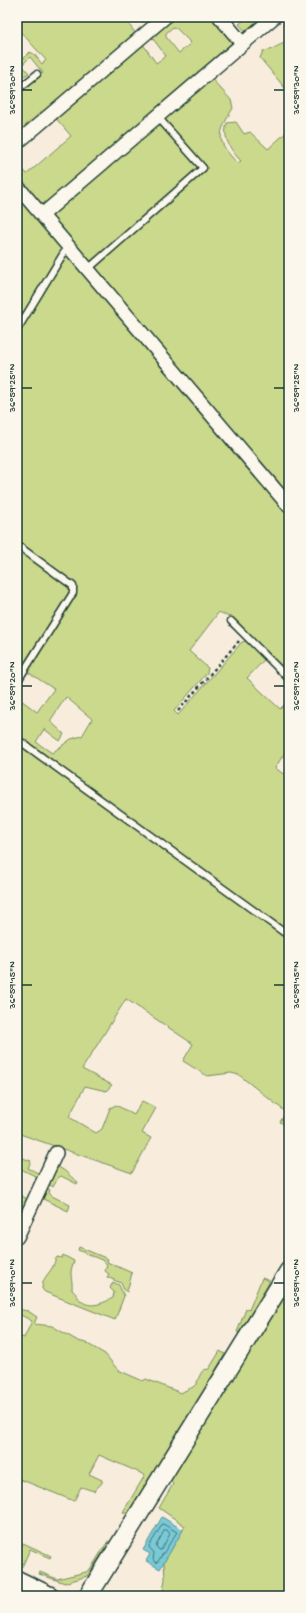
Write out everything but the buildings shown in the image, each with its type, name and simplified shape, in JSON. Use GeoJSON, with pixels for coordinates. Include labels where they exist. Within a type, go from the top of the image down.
{"type":"FeatureCollection","features":[{"type":"Feature","properties":{"kind":"street"},"geometry":{"type":"LineString","coordinates":[[17,143],[165,17]]}},
{"type":"Feature","properties":{"kind":"street"},"geometry":{"type":"LineString","coordinates":[[220,17],[242,43]]}},
{"type":"Feature","properties":{"kind":"street"},"geometry":{"type":"LineString","coordinates":[[42,215],[274,17]]}},
{"type":"Feature","properties":{"kind":"street"},"geometry":{"type":"LineString","coordinates":[[17,186],[289,506]]}},
{"type":"Feature","properties":{"kind":"street"},"geometry":{"type":"LineString","coordinates":[[17,1237],[56,1154]]}},
{"type":"Feature","properties":{"kind":"street"},"geometry":{"type":"LineString","coordinates":[[88,1596],[289,1271]]}},
{"type":"Feature","properties":{"kind":"street"},"geometry":{"type":"LineString","coordinates":[[17,1580],[50,1596]]}},
{"type":"Feature","properties":{"kind":"lane"},"geometry":{"type":"LineString","coordinates":[[17,90],[37,74]]}},
{"type":"Feature","properties":{"kind":"lane"},"geometry":{"type":"LineString","coordinates":[[88,269],[203,168],[157,116]]}},
{"type":"Feature","properties":{"kind":"lane"},"geometry":{"type":"LineString","coordinates":[[17,330],[68,246]]}},
{"type":"Feature","properties":{"kind":"lane"},"geometry":{"type":"LineString","coordinates":[[17,545],[73,586],[73,593],[17,682]]}},
{"type":"Feature","properties":{"kind":"lane"},"geometry":{"type":"LineString","coordinates":[[231,621],[289,679]]}},
{"type":"Feature","properties":{"kind":"lane"},"geometry":{"type":"LineString","coordinates":[[17,739],[289,936]]}},
{"type":"Feature","properties":{"kind":"path"},"geometry":{"type":"LineString","coordinates":[[178,711],[245,634]]}},
{"type":"Feature","properties":{"kind":"green space"},"geometry":{"type":"Polygon","coordinates":[[[17,17],[124,17],[156,63],[166,56],[150,35],[172,17],[214,17],[232,38],[232,44],[171,98],[210,77],[231,100],[233,108],[224,125],[221,137],[225,148],[237,163],[241,161],[228,144],[226,133],[227,123],[236,122],[244,134],[250,132],[268,149],[289,130],[289,675],[231,618],[219,612],[189,651],[208,668],[207,673],[174,711],[178,715],[242,642],[246,641],[265,659],[247,678],[280,709],[289,700],[289,746],[275,768],[289,778],[289,1128],[280,1122],[286,1112],[239,1075],[231,1073],[207,1076],[183,1061],[193,1044],[126,999],[82,1069],[112,1085],[106,1091],[85,1086],[69,1117],[96,1133],[102,1129],[110,1108],[116,1105],[134,1115],[142,1101],[156,1108],[142,1133],[151,1138],[132,1173],[17,1133],[17,697],[37,712],[54,689],[23,669],[17,678],[17,193],[40,207],[17,180],[17,163],[27,174],[71,136],[54,116],[45,112],[17,134],[17,96],[43,73],[30,57],[22,65],[29,73],[24,76],[17,66],[17,61],[20,62],[30,52],[34,54],[42,64],[46,60],[19,30],[17,31],[17,17]],[[173,27],[166,33],[166,37],[179,53],[190,44],[189,41],[176,28],[173,27]],[[66,697],[50,721],[64,734],[60,741],[44,729],[36,742],[52,753],[71,739],[82,736],[92,719],[66,697]]]}},
{"type":"Feature","properties":{"kind":"green space"},"geometry":{"type":"Polygon","coordinates":[[[248,17],[262,17],[245,31],[239,24],[248,17]]]}},
{"type":"Feature","properties":{"kind":"green space"},"geometry":{"type":"Polygon","coordinates":[[[285,43],[289,44],[289,93],[260,58],[263,51],[270,50],[285,43]]]}},
{"type":"Feature","properties":{"kind":"green space"},"geometry":{"type":"Polygon","coordinates":[[[17,1156],[31,1161],[28,1168],[38,1173],[37,1177],[17,1167],[17,1156]]]}},
{"type":"Feature","properties":{"kind":"green space"},"geometry":{"type":"Polygon","coordinates":[[[53,1167],[63,1170],[78,1182],[77,1184],[61,1176],[58,1178],[53,1187],[45,1182],[53,1167]]]}},
{"type":"Feature","properties":{"kind":"green space"},"geometry":{"type":"Polygon","coordinates":[[[44,1186],[50,1190],[49,1193],[52,1196],[70,1205],[68,1211],[39,1197],[44,1186]]]}},
{"type":"Feature","properties":{"kind":"green space"},"geometry":{"type":"Polygon","coordinates":[[[17,1193],[27,1199],[22,1210],[17,1208],[17,1193]]]}},
{"type":"Feature","properties":{"kind":"green space"},"geometry":{"type":"Polygon","coordinates":[[[79,1247],[108,1259],[107,1262],[132,1273],[127,1292],[124,1290],[121,1283],[107,1277],[109,1274],[105,1271],[107,1265],[104,1261],[78,1250],[79,1247]]]}},
{"type":"Feature","properties":{"kind":"green space"},"geometry":{"type":"Polygon","coordinates":[[[63,1255],[74,1261],[71,1273],[72,1290],[81,1301],[89,1305],[105,1302],[113,1298],[114,1292],[110,1288],[113,1282],[119,1285],[124,1296],[115,1320],[45,1292],[42,1289],[44,1279],[56,1258],[62,1258],[63,1255]]]}},
{"type":"Feature","properties":{"kind":"green space"},"geometry":{"type":"Polygon","coordinates":[[[262,1278],[270,1281],[240,1333],[237,1332],[246,1309],[249,1310],[262,1278]]]}},
{"type":"Feature","properties":{"kind":"green space"},"geometry":{"type":"Polygon","coordinates":[[[289,1283],[289,1567],[286,1570],[289,1572],[289,1596],[162,1596],[165,1579],[164,1562],[185,1526],[159,1508],[173,1484],[169,1479],[289,1283]]]}},
{"type":"Feature","properties":{"kind":"green space"},"geometry":{"type":"Polygon","coordinates":[[[17,1309],[28,1311],[37,1317],[34,1324],[52,1326],[105,1354],[118,1370],[143,1381],[146,1379],[181,1393],[195,1385],[201,1373],[209,1369],[220,1351],[225,1354],[133,1515],[123,1512],[145,1475],[99,1455],[89,1474],[102,1480],[102,1483],[94,1491],[81,1487],[74,1501],[17,1478],[17,1335],[24,1338],[32,1321],[17,1313],[17,1309]]]}},
{"type":"Feature","properties":{"kind":"green space"},"geometry":{"type":"Polygon","coordinates":[[[108,1541],[110,1542],[87,1576],[65,1583],[39,1574],[40,1572],[57,1579],[86,1572],[91,1568],[108,1541]]]}},
{"type":"Feature","properties":{"kind":"green space"},"geometry":{"type":"Polygon","coordinates":[[[23,1543],[51,1556],[50,1558],[30,1549],[22,1567],[17,1564],[17,1557],[23,1543]]]}},
{"type":"Feature","properties":{"kind":"water"},"geometry":{"type":"Polygon","coordinates":[[[162,1517],[183,1530],[160,1569],[146,1561],[150,1554],[143,1550],[162,1517]]]}}]}
